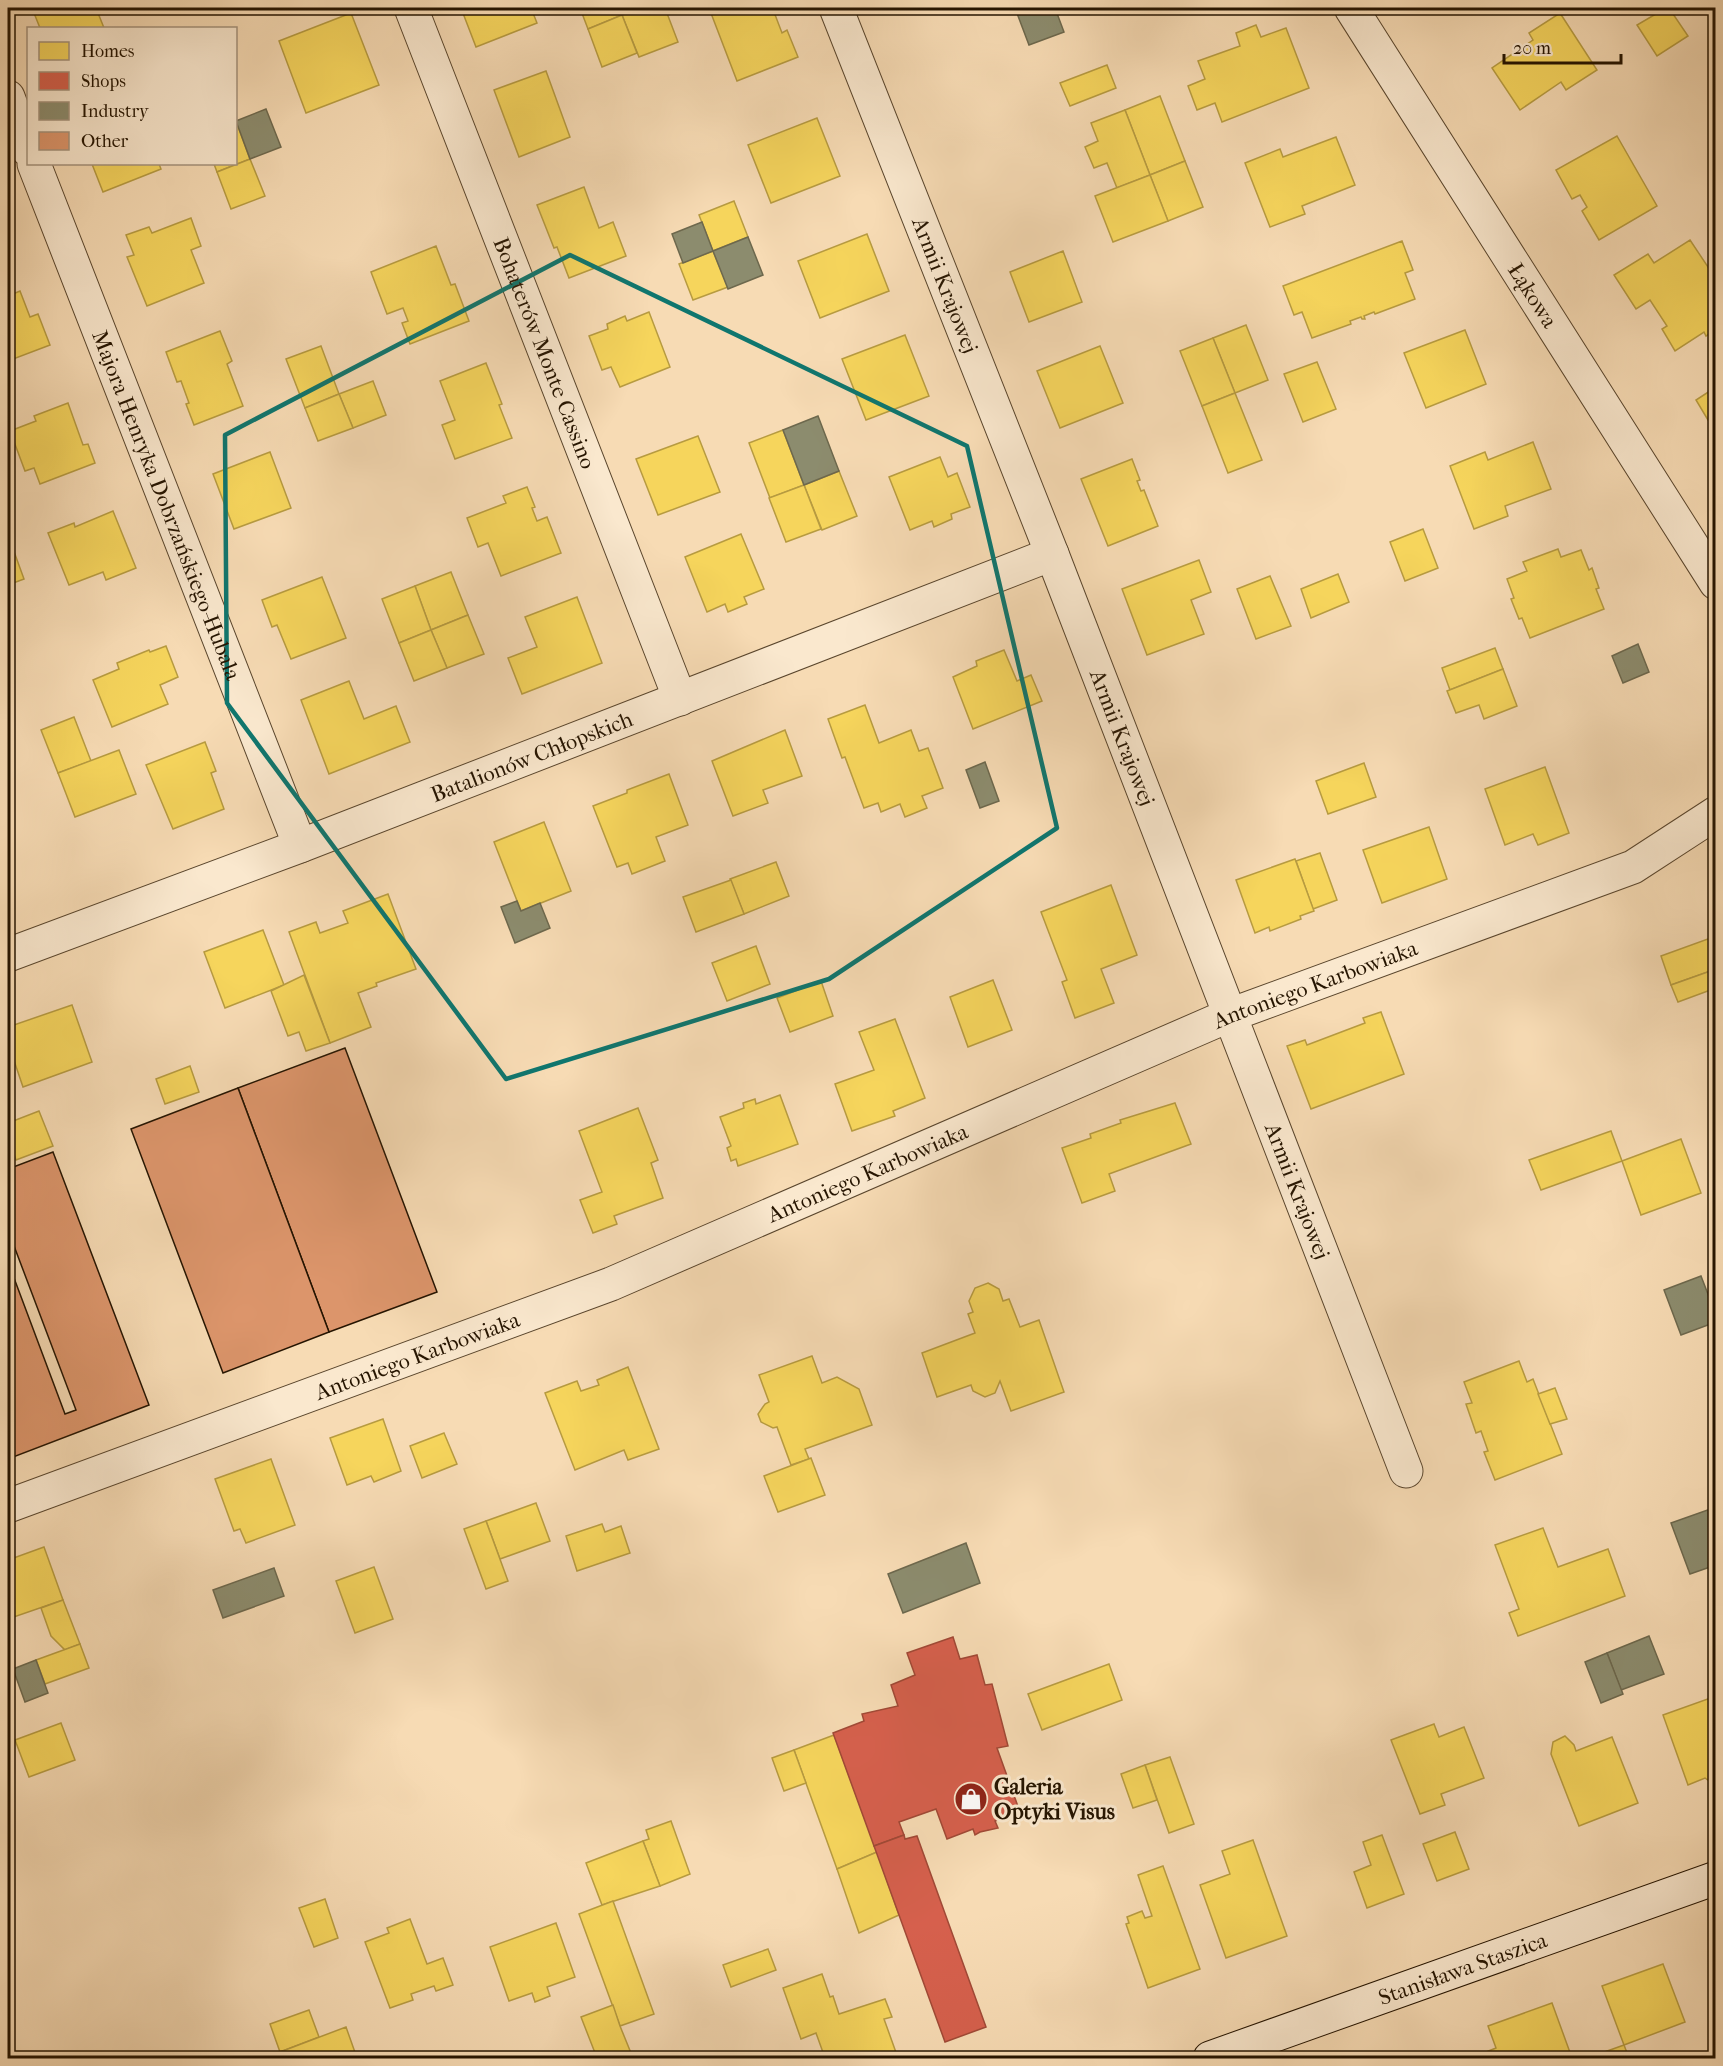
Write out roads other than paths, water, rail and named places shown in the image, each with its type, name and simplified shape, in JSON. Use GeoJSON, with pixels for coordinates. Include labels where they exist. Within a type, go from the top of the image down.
{"type":"FeatureCollection","features":[{"type":"Feature","properties":{"kind":"street","name":"Bohaterów Monte Cassino"},"geometry":{"type":"LineString","coordinates":[[411,8],[680,699]]}},
{"type":"Feature","properties":{"kind":"street","name":"Armii Krajowej"},"geometry":{"type":"LineString","coordinates":[[836,8],[1052,554],[1406,1471]]}},
{"type":"Feature","properties":{"kind":"street","name":"Łąkowa"},"geometry":{"type":"LineString","coordinates":[[1351,8],[1716,583]]}},
{"type":"Feature","properties":{"kind":"street"},"geometry":{"type":"LineString","coordinates":[[8,97],[27,147]]}},
{"type":"Feature","properties":{"kind":"street","name":"Majora Henryka Dobrzańskiego-Hubala"},"geometry":{"type":"LineString","coordinates":[[34,165],[300,846]]}},
{"type":"Feature","properties":{"kind":"street","name":"Batalionów Chłopskich"},"geometry":{"type":"LineString","coordinates":[[8,955],[300,846],[1052,554]]}},
{"type":"Feature","properties":{"kind":"street","name":"Antoniego Karbowiaka"},"geometry":{"type":"LineString","coordinates":[[8,1506],[611,1284],[1230,1015],[1633,867],[1716,813]]}},
{"type":"Feature","properties":{"kind":"street","name":"Stanisława Staszica"},"geometry":{"type":"LineString","coordinates":[[1210,2058],[1716,1878]]}},
{"type":"Feature","properties":{"kind":"place","name":"Galeria Optyki Visus"},"geometry":{"type":"Point","coordinates":[971,1799]}}]}
